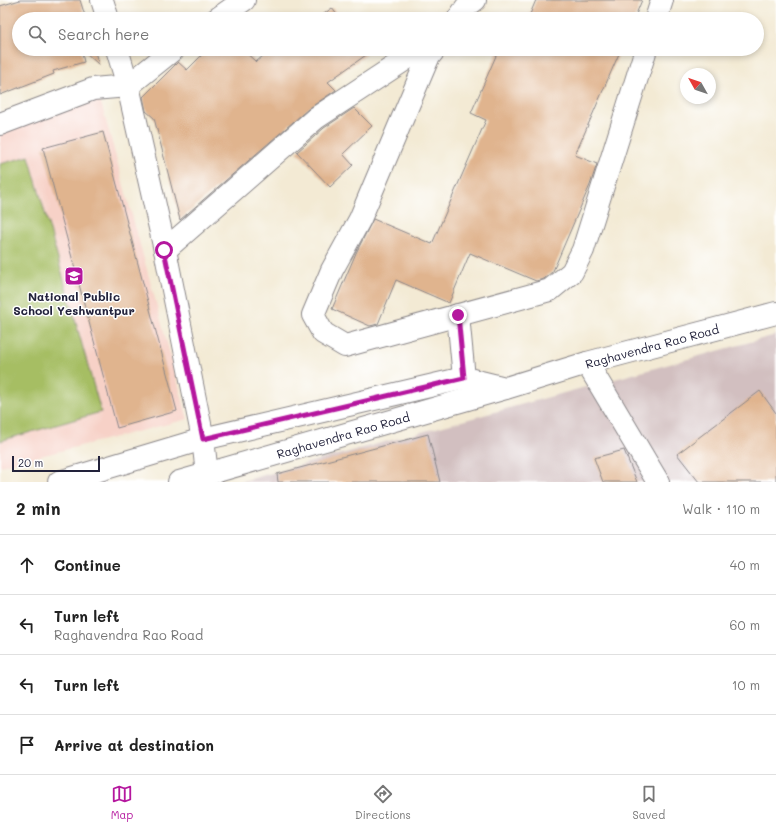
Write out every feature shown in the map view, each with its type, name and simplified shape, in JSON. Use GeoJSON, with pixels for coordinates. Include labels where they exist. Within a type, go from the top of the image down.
{"type":"FeatureCollection","features":[{"type":"Feature","properties":{"kind":"street"},"geometry":{"type":"LineString","coordinates":[[102,0],[106,12]]}},
{"type":"Feature","properties":{"kind":"street"},"geometry":{"type":"LineString","coordinates":[[227,12],[244,0]]}},
{"type":"Feature","properties":{"kind":"street"},"geometry":{"type":"LineString","coordinates":[[453,12],[455,0]]}},
{"type":"Feature","properties":{"kind":"street"},"geometry":{"type":"LineString","coordinates":[[463,12],[467,6],[475,0]]}},
{"type":"Feature","properties":{"kind":"street"},"geometry":{"type":"LineString","coordinates":[[658,12],[662,0]]}},
{"type":"Feature","properties":{"kind":"street"},"geometry":{"type":"LineString","coordinates":[[119,56],[128,86],[164,250],[203,439],[207,474]]}},
{"type":"Feature","properties":{"kind":"street"},"geometry":{"type":"LineString","coordinates":[[0,124],[93,89],[128,86],[165,56]]}},
{"type":"Feature","properties":{"kind":"street"},"geometry":{"type":"LineString","coordinates":[[164,250],[316,118],[410,56]]}},
{"type":"Feature","properties":{"kind":"street"},"geometry":{"type":"LineString","coordinates":[[430,56],[360,219],[332,270],[313,315],[323,333],[345,346],[550,290],[572,272],[583,250],[644,56]]}},
{"type":"Feature","properties":{"kind":"street","name":"Raghavendra Rao Road"},"geometry":{"type":"LineString","coordinates":[[179,482],[506,388],[587,363],[776,313]]}},
{"type":"Feature","properties":{"kind":"street"},"geometry":{"type":"LineString","coordinates":[[458,315],[464,378]]}},
{"type":"Feature","properties":{"kind":"street"},"geometry":{"type":"LineString","coordinates":[[587,363],[658,482]]}},
{"type":"Feature","properties":{"kind":"street","name":"Raghavendra Rao Road"},"geometry":{"type":"LineString","coordinates":[[59,482],[203,439],[464,378],[506,388]]}},
{"type":"Feature","properties":{"kind":"shaded area","name":"National Public School Yeshwantpur"},"geometry":{"type":"Polygon","coordinates":[[[100,99],[188,419],[0,466],[0,132],[100,99]]]}},
{"type":"Feature","properties":{"kind":"shaded area"},"geometry":{"type":"Polygon","coordinates":[[[776,335],[776,482],[239,482],[776,335]]]}},
{"type":"Feature","properties":{"kind":"green space"},"geometry":{"type":"Polygon","coordinates":[[[29,156],[101,412],[0,441],[0,164],[29,156]]]}},
{"type":"Feature","properties":{"kind":"building"},"geometry":{"type":"Polygon","coordinates":[[[20,0],[80,0],[84,12],[12,12],[12,56],[83,56],[84,62],[53,71],[54,74],[0,95],[0,6],[20,0]]]}},
{"type":"Feature","properties":{"kind":"building"},"geometry":{"type":"Polygon","coordinates":[[[536,0],[642,0],[637,12],[531,12],[536,0]]]}},
{"type":"Feature","properties":{"kind":"building"},"geometry":{"type":"Polygon","coordinates":[[[332,8],[335,12],[327,12],[332,8]]]}},
{"type":"Feature","properties":{"kind":"building"},"geometry":{"type":"Polygon","coordinates":[[[89,56],[96,56],[99,65],[89,56]]]}},
{"type":"Feature","properties":{"kind":"building"},"geometry":{"type":"Polygon","coordinates":[[[201,56],[250,56],[256,62],[263,56],[365,56],[328,82],[336,90],[308,109],[180,220],[154,118],[146,111],[143,97],[178,62],[187,70],[201,56]]]}},
{"type":"Feature","properties":{"kind":"building"},"geometry":{"type":"Polygon","coordinates":[[[496,56],[618,56],[575,155],[597,164],[590,185],[553,271],[544,279],[536,281],[470,253],[449,303],[396,280],[378,324],[370,326],[332,309],[356,253],[373,219],[432,244],[486,120],[471,113],[496,56]]]}},
{"type":"Feature","properties":{"kind":"building"},"geometry":{"type":"Polygon","coordinates":[[[354,108],[372,126],[343,154],[353,165],[330,187],[297,152],[324,128],[354,108]]]}},
{"type":"Feature","properties":{"kind":"building"},"geometry":{"type":"Polygon","coordinates":[[[103,132],[177,411],[117,428],[43,148],[103,132]]]}},
{"type":"Feature","properties":{"kind":"building"},"geometry":{"type":"Polygon","coordinates":[[[760,391],[776,413],[776,482],[699,482],[677,454],[760,391]]]}},
{"type":"Feature","properties":{"kind":"building"},"geometry":{"type":"Polygon","coordinates":[[[428,434],[440,482],[278,482],[277,474],[428,434]]]}},
{"type":"Feature","properties":{"kind":"building"},"geometry":{"type":"Polygon","coordinates":[[[624,450],[637,482],[603,482],[594,458],[624,450]]]}},
{"type":"Feature","properties":{"kind":"place","name":"National Public School Yeshwantpur"},"geometry":{"type":"Point","coordinates":[74,276]}},
{"type":"Feature","properties":{"kind":"route"},"geometry":{"type":"LineString","coordinates":[[164,250],[203,439],[464,378],[458,315]]}}]}
